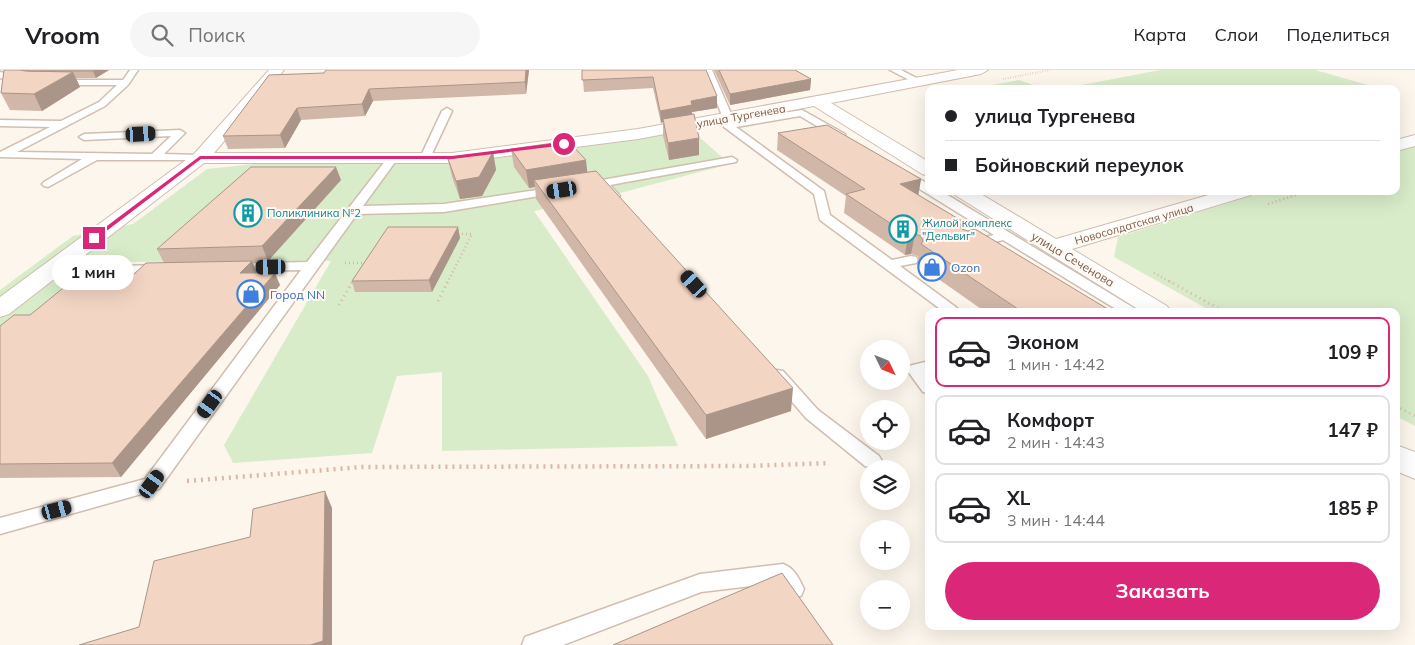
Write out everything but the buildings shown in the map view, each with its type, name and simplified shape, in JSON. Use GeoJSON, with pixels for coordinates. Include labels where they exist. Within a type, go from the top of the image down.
{"type":"FeatureCollection","features":[{"type":"Feature","properties":{"kind":"street","name":"улица Тургенева"},"geometry":{"type":"LineString","coordinates":[[200,158],[452,158],[728,122],[981,70]]}},
{"type":"Feature","properties":{"kind":"street"},"geometry":{"type":"LineString","coordinates":[[0,309],[200,158],[277,75]]}},
{"type":"Feature","properties":{"kind":"street"},"geometry":{"type":"LineString","coordinates":[[819,102],[925,168]]}},
{"type":"Feature","properties":{"kind":"street"},"geometry":{"type":"LineString","coordinates":[[1400,145],[1415,140]]}},
{"type":"Feature","properties":{"kind":"street","name":"улица Сеченова"},"geometry":{"type":"LineString","coordinates":[[968,195],[1153,308]]}},
{"type":"Feature","properties":{"kind":"street","name":"Новосолдатская улица"},"geometry":{"type":"LineString","coordinates":[[1052,247],[1089,238],[1231,195]]}},
{"type":"Feature","properties":{"kind":"street"},"geometry":{"type":"LineString","coordinates":[[1400,458],[1415,467]]}},
{"type":"Feature","properties":{"kind":"lane"},"geometry":{"type":"LineString","coordinates":[[2,155],[102,104],[125,82],[134,70]]}},
{"type":"Feature","properties":{"kind":"lane"},"geometry":{"type":"LineString","coordinates":[[708,70],[728,122],[820,193],[824,217],[888,266],[948,308]]}},
{"type":"Feature","properties":{"kind":"lane"},"geometry":{"type":"LineString","coordinates":[[894,70],[920,82]]}},
{"type":"Feature","properties":{"kind":"lane"},"geometry":{"type":"LineString","coordinates":[[0,75],[33,82]]}},
{"type":"Feature","properties":{"kind":"lane"},"geometry":{"type":"LineString","coordinates":[[51,82],[125,82]]}},
{"type":"Feature","properties":{"kind":"lane"},"geometry":{"type":"LineString","coordinates":[[425,158],[447,111]]}},
{"type":"Feature","properties":{"kind":"lane"},"geometry":{"type":"LineString","coordinates":[[728,122],[802,113],[853,144]]}},
{"type":"Feature","properties":{"kind":"lane"},"geometry":{"type":"LineString","coordinates":[[0,123],[62,124]]}},
{"type":"Feature","properties":{"kind":"lane"},"geometry":{"type":"LineString","coordinates":[[84,137],[180,133],[155,157]]}},
{"type":"Feature","properties":{"kind":"lane"},"geometry":{"type":"LineString","coordinates":[[2,155],[200,158]]}},
{"type":"Feature","properties":{"kind":"lane"},"geometry":{"type":"LineString","coordinates":[[48,184],[95,156]]}},
{"type":"Feature","properties":{"kind":"lane"},"geometry":{"type":"LineString","coordinates":[[0,526],[152,484],[311,266],[393,158]]}},
{"type":"Feature","properties":{"kind":"lane"},"geometry":{"type":"LineString","coordinates":[[621,205],[597,184],[732,160]]}},
{"type":"Feature","properties":{"kind":"lane"},"geometry":{"type":"LineString","coordinates":[[895,169],[925,187]]}},
{"type":"Feature","properties":{"kind":"lane"},"geometry":{"type":"LineString","coordinates":[[353,210],[444,208],[572,188]]}},
{"type":"Feature","properties":{"kind":"lane"},"geometry":{"type":"LineString","coordinates":[[938,195],[1124,308]]}},
{"type":"Feature","properties":{"kind":"lane"},"geometry":{"type":"LineString","coordinates":[[964,245],[1005,236]]}},
{"type":"Feature","properties":{"kind":"lane"},"geometry":{"type":"LineString","coordinates":[[888,266],[911,260]]}},
{"type":"Feature","properties":{"kind":"lane"},"geometry":{"type":"LineString","coordinates":[[221,268],[311,266]]}},
{"type":"Feature","properties":{"kind":"lane"},"geometry":{"type":"LineString","coordinates":[[49,272],[173,269]]}},
{"type":"Feature","properties":{"kind":"lane"},"geometry":{"type":"LineString","coordinates":[[766,363],[812,414],[871,460]]}},
{"type":"Feature","properties":{"kind":"lane"},"geometry":{"type":"LineString","coordinates":[[925,367],[915,370],[925,383]]}},
{"type":"Feature","properties":{"kind":"lane"},"geometry":{"type":"LineString","coordinates":[[534,645],[700,583],[782,573],[804,605]]}},
{"type":"Feature","properties":{"kind":"path"},"geometry":{"type":"LineString","coordinates":[[438,301],[472,234],[452,234]]}},
{"type":"Feature","properties":{"kind":"path"},"geometry":{"type":"LineString","coordinates":[[359,271],[370,256]]}},
{"type":"Feature","properties":{"kind":"path"},"geometry":{"type":"LineString","coordinates":[[339,304],[354,280]]}},
{"type":"Feature","properties":{"kind":"path"},"geometry":{"type":"LineString","coordinates":[[1400,408],[1415,416]]}},
{"type":"Feature","properties":{"kind":"path"},"geometry":{"type":"LineString","coordinates":[[152,484],[362,467],[748,466],[860,461]]}},
{"type":"Feature","properties":{"kind":"green space"},"geometry":{"type":"Polygon","coordinates":[[[1160,70],[1315,70],[1368,85],[1082,85],[1160,70]]]}},
{"type":"Feature","properties":{"kind":"green space"},"geometry":{"type":"Polygon","coordinates":[[[1019,80],[1033,85],[992,85],[1019,80]]]}},
{"type":"Feature","properties":{"kind":"green space"},"geometry":{"type":"Polygon","coordinates":[[[691,130],[730,164],[620,193],[534,211],[648,376],[678,446],[442,451],[442,372],[397,376],[372,453],[233,463],[224,445],[331,261],[112,262],[0,350],[0,290],[73,236],[133,224],[207,169],[254,164],[453,163],[691,130]]]}},
{"type":"Feature","properties":{"kind":"green space"},"geometry":{"type":"Polygon","coordinates":[[[1415,146],[1415,426],[1400,418],[1400,308],[1206,308],[1114,257],[1118,237],[1254,195],[1400,195],[1400,151],[1415,146]]]}},
{"type":"Feature","properties":{"kind":"place","name":"Поликлиника №2"},"geometry":{"type":"Point","coordinates":[248,213]}},
{"type":"Feature","properties":{"kind":"place","name":"Жилой комплекс \"Дельвиг\""},"geometry":{"type":"Point","coordinates":[903,229]}},
{"type":"Feature","properties":{"kind":"place","name":"Ozon"},"geometry":{"type":"Point","coordinates":[932,267]}},
{"type":"Feature","properties":{"kind":"place","name":"Город NN"},"geometry":{"type":"Point","coordinates":[251,294]}},
{"type":"Feature","properties":{"kind":"route"},"geometry":{"type":"LineString","coordinates":[[94,238],[200,158],[452,158],[564,144]]}}]}
